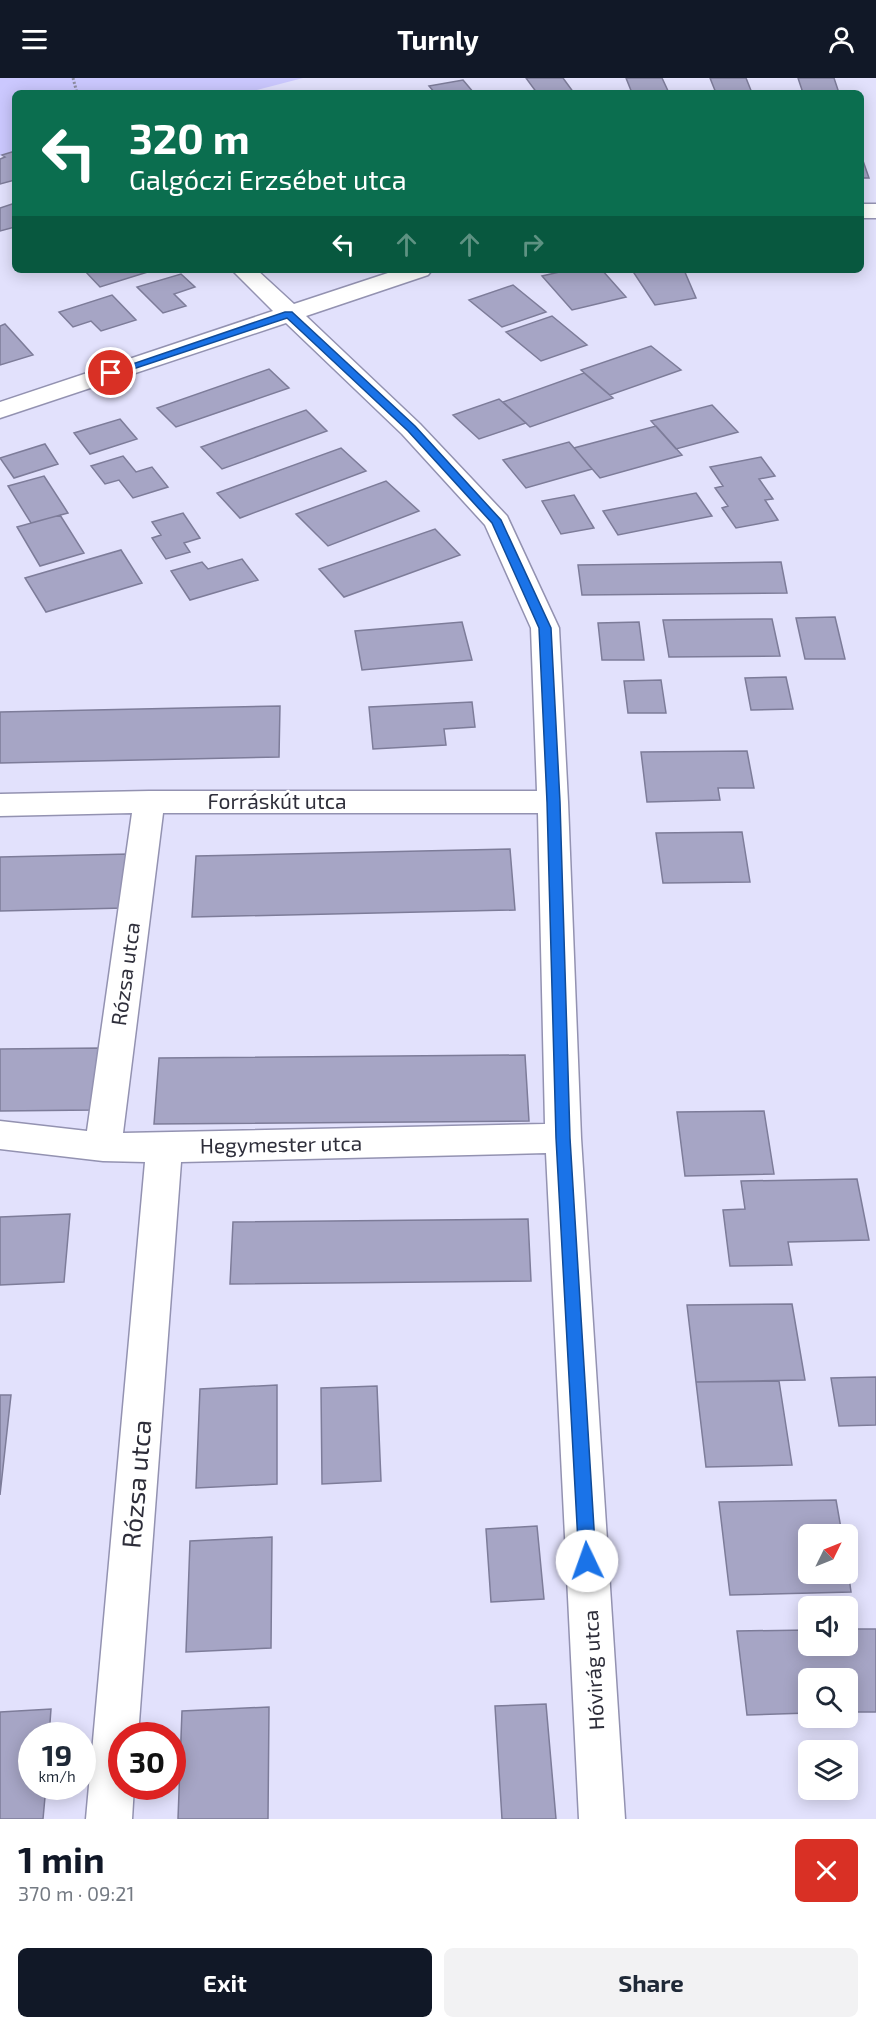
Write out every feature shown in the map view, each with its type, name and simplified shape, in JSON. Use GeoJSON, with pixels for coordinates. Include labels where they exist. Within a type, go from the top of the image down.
{"type":"FeatureCollection","features":[{"type":"Feature","properties":{"kind":"street","name":"Hóvirág utca"},"geometry":{"type":"LineString","coordinates":[[247,273],[411,429],[497,522],[545,628],[553,802],[563,1138],[602,1819]]}},
{"type":"Feature","properties":{"kind":"street"},"geometry":{"type":"LineString","coordinates":[[0,410],[411,273]]}},
{"type":"Feature","properties":{"kind":"street","name":"Forráskút utca"},"geometry":{"type":"LineString","coordinates":[[0,805],[149,802],[553,802]]}},
{"type":"Feature","properties":{"kind":"street","name":"Rózsa utca"},"geometry":{"type":"LineString","coordinates":[[103,1147],[149,802]]}},
{"type":"Feature","properties":{"kind":"street","name":"Hegymester utca"},"geometry":{"type":"LineString","coordinates":[[0,1136],[103,1147],[164,1148],[563,1138]]}},
{"type":"Feature","properties":{"kind":"street","name":"Rózsa utca"},"geometry":{"type":"LineString","coordinates":[[110,1819],[164,1148]]}},
{"type":"Feature","properties":{"kind":"shaded area"},"geometry":{"type":"Polygon","coordinates":[[[0,78],[303,78],[257,90],[12,90],[12,153],[0,156],[0,78]]]}},
{"type":"Feature","properties":{"kind":"building"},"geometry":{"type":"Polygon","coordinates":[[[526,78],[563,78],[572,90],[535,90],[526,78]]]}},
{"type":"Feature","properties":{"kind":"building"},"geometry":{"type":"Polygon","coordinates":[[[626,78],[662,78],[668,90],[631,90],[626,78]]]}},
{"type":"Feature","properties":{"kind":"building"},"geometry":{"type":"Polygon","coordinates":[[[710,78],[746,78],[751,90],[715,90],[710,78]]]}},
{"type":"Feature","properties":{"kind":"building"},"geometry":{"type":"Polygon","coordinates":[[[798,78],[834,78],[838,90],[802,90],[798,78]]]}},
{"type":"Feature","properties":{"kind":"building"},"geometry":{"type":"Polygon","coordinates":[[[463,80],[471,90],[432,90],[429,86],[463,80]]]}},
{"type":"Feature","properties":{"kind":"building"},"geometry":{"type":"Polygon","coordinates":[[[12,152],[12,181],[0,184],[0,159],[5,157],[2,155],[12,152]]]}},
{"type":"Feature","properties":{"kind":"building"},"geometry":{"type":"Polygon","coordinates":[[[864,164],[869,178],[864,178],[864,164]]]}},
{"type":"Feature","properties":{"kind":"building"},"geometry":{"type":"Polygon","coordinates":[[[12,204],[12,228],[0,231],[0,208],[12,204]]]}},
{"type":"Feature","properties":{"kind":"building"},"geometry":{"type":"Polygon","coordinates":[[[87,273],[144,273],[100,287],[87,273]]]}},
{"type":"Feature","properties":{"kind":"building"},"geometry":{"type":"Polygon","coordinates":[[[555,273],[605,273],[626,297],[572,310],[542,276],[555,273]]]}},
{"type":"Feature","properties":{"kind":"building"},"geometry":{"type":"Polygon","coordinates":[[[634,273],[685,273],[696,298],[655,305],[634,273]]]}},
{"type":"Feature","properties":{"kind":"building"},"geometry":{"type":"Polygon","coordinates":[[[181,274],[195,287],[174,294],[186,306],[163,313],[137,287],[181,274]]]}},
{"type":"Feature","properties":{"kind":"building"},"geometry":{"type":"Polygon","coordinates":[[[513,285],[546,312],[502,327],[469,300],[513,285]]]}},
{"type":"Feature","properties":{"kind":"building"},"geometry":{"type":"Polygon","coordinates":[[[112,295],[136,320],[101,331],[91,321],[73,327],[59,312],[112,295]]]}},
{"type":"Feature","properties":{"kind":"building"},"geometry":{"type":"Polygon","coordinates":[[[552,316],[587,345],[541,361],[506,332],[552,316]]]}},
{"type":"Feature","properties":{"kind":"building"},"geometry":{"type":"Polygon","coordinates":[[[5,324],[33,355],[0,365],[0,326],[5,324]]]}},
{"type":"Feature","properties":{"kind":"building"},"geometry":{"type":"Polygon","coordinates":[[[651,346],[681,370],[610,395],[581,370],[651,346]]]}},
{"type":"Feature","properties":{"kind":"building"},"geometry":{"type":"Polygon","coordinates":[[[269,369],[289,388],[176,427],[157,408],[269,369]]]}},
{"type":"Feature","properties":{"kind":"building"},"geometry":{"type":"Polygon","coordinates":[[[584,373],[613,398],[530,427],[503,402],[584,373]]]}},
{"type":"Feature","properties":{"kind":"building"},"geometry":{"type":"Polygon","coordinates":[[[499,399],[526,423],[479,439],[453,415],[499,399]]]}},
{"type":"Feature","properties":{"kind":"building"},"geometry":{"type":"Polygon","coordinates":[[[712,405],[738,432],[676,449],[651,421],[712,405]]]}},
{"type":"Feature","properties":{"kind":"building"},"geometry":{"type":"Polygon","coordinates":[[[306,410],[327,431],[222,469],[201,447],[306,410]]]}},
{"type":"Feature","properties":{"kind":"building"},"geometry":{"type":"Polygon","coordinates":[[[120,419],[137,439],[90,454],[74,433],[120,419]]]}},
{"type":"Feature","properties":{"kind":"building"},"geometry":{"type":"Polygon","coordinates":[[[656,426],[682,455],[600,478],[574,448],[656,426]]]}},
{"type":"Feature","properties":{"kind":"building"},"geometry":{"type":"Polygon","coordinates":[[[569,442],[592,469],[526,488],[503,460],[569,442]]]}},
{"type":"Feature","properties":{"kind":"building"},"geometry":{"type":"Polygon","coordinates":[[[45,444],[58,464],[14,478],[0,458],[45,444]]]}},
{"type":"Feature","properties":{"kind":"building"},"geometry":{"type":"Polygon","coordinates":[[[341,448],[366,471],[240,518],[217,493],[341,448]]]}},
{"type":"Feature","properties":{"kind":"building"},"geometry":{"type":"Polygon","coordinates":[[[123,456],[136,472],[152,467],[168,487],[133,498],[119,480],[105,484],[91,466],[123,456]]]}},
{"type":"Feature","properties":{"kind":"building"},"geometry":{"type":"Polygon","coordinates":[[[761,457],[775,476],[759,479],[773,499],[765,500],[778,520],[736,528],[722,508],[728,506],[715,488],[723,486],[710,467],[761,457]]]}},
{"type":"Feature","properties":{"kind":"building"},"geometry":{"type":"Polygon","coordinates":[[[44,476],[68,513],[31,523],[8,486],[44,476]]]}},
{"type":"Feature","properties":{"kind":"building"},"geometry":{"type":"Polygon","coordinates":[[[386,481],[419,511],[328,546],[296,514],[386,481]]]}},
{"type":"Feature","properties":{"kind":"building"},"geometry":{"type":"Polygon","coordinates":[[[696,493],[712,516],[618,535],[603,511],[696,493]]]}},
{"type":"Feature","properties":{"kind":"building"},"geometry":{"type":"Polygon","coordinates":[[[574,495],[594,528],[561,534],[542,501],[574,495]]]}},
{"type":"Feature","properties":{"kind":"building"},"geometry":{"type":"Polygon","coordinates":[[[183,513],[200,538],[184,543],[190,552],[166,559],[152,538],[161,535],[152,522],[183,513]]]}},
{"type":"Feature","properties":{"kind":"building"},"geometry":{"type":"Polygon","coordinates":[[[60,515],[84,553],[40,566],[17,527],[60,515]]]}},
{"type":"Feature","properties":{"kind":"building"},"geometry":{"type":"Polygon","coordinates":[[[435,529],[460,555],[344,597],[319,569],[435,529]]]}},
{"type":"Feature","properties":{"kind":"building"},"geometry":{"type":"Polygon","coordinates":[[[121,550],[142,583],[46,612],[25,578],[121,550]]]}},
{"type":"Feature","properties":{"kind":"building"},"geometry":{"type":"Polygon","coordinates":[[[242,559],[258,580],[190,600],[171,571],[202,562],[208,569],[242,559]]]}},
{"type":"Feature","properties":{"kind":"building"},"geometry":{"type":"Polygon","coordinates":[[[781,562],[787,593],[582,595],[578,565],[781,562]]]}},
{"type":"Feature","properties":{"kind":"building"},"geometry":{"type":"Polygon","coordinates":[[[835,617],[845,659],[805,659],[796,618],[835,617]]]}},
{"type":"Feature","properties":{"kind":"building"},"geometry":{"type":"Polygon","coordinates":[[[772,619],[780,656],[669,657],[663,620],[772,619]]]}},
{"type":"Feature","properties":{"kind":"building"},"geometry":{"type":"Polygon","coordinates":[[[462,622],[472,660],[362,670],[355,631],[462,622]]]}},
{"type":"Feature","properties":{"kind":"building"},"geometry":{"type":"Polygon","coordinates":[[[639,622],[644,660],[602,660],[598,623],[639,622]]]}},
{"type":"Feature","properties":{"kind":"building"},"geometry":{"type":"Polygon","coordinates":[[[786,677],[793,709],[751,710],[745,678],[786,677]]]}},
{"type":"Feature","properties":{"kind":"building"},"geometry":{"type":"Polygon","coordinates":[[[661,680],[666,713],[628,713],[624,681],[661,680]]]}},
{"type":"Feature","properties":{"kind":"building"},"geometry":{"type":"Polygon","coordinates":[[[472,702],[475,727],[444,729],[446,745],[373,749],[369,707],[472,702]]]}},
{"type":"Feature","properties":{"kind":"building"},"geometry":{"type":"Polygon","coordinates":[[[280,706],[279,757],[0,763],[0,712],[280,706]]]}},
{"type":"Feature","properties":{"kind":"building"},"geometry":{"type":"Polygon","coordinates":[[[747,751],[754,788],[718,788],[720,800],[647,802],[641,752],[747,751]]]}},
{"type":"Feature","properties":{"kind":"building"},"geometry":{"type":"Polygon","coordinates":[[[742,832],[750,882],[663,883],[656,833],[742,832]]]}},
{"type":"Feature","properties":{"kind":"building"},"geometry":{"type":"Polygon","coordinates":[[[510,849],[515,910],[192,917],[196,856],[510,849]]]}},
{"type":"Feature","properties":{"kind":"building"},"geometry":{"type":"Polygon","coordinates":[[[129,854],[124,908],[0,911],[0,857],[129,854]]]}},
{"type":"Feature","properties":{"kind":"building"},"geometry":{"type":"Polygon","coordinates":[[[102,1048],[94,1110],[0,1111],[0,1049],[102,1048]]]}},
{"type":"Feature","properties":{"kind":"building"},"geometry":{"type":"Polygon","coordinates":[[[525,1055],[529,1121],[154,1124],[159,1058],[525,1055]]]}},
{"type":"Feature","properties":{"kind":"building"},"geometry":{"type":"Polygon","coordinates":[[[764,1111],[774,1174],[685,1176],[677,1112],[764,1111]]]}},
{"type":"Feature","properties":{"kind":"building"},"geometry":{"type":"Polygon","coordinates":[[[857,1179],[869,1240],[788,1242],[792,1265],[730,1266],[723,1210],[745,1209],[741,1181],[857,1179]]]}},
{"type":"Feature","properties":{"kind":"building"},"geometry":{"type":"Polygon","coordinates":[[[70,1214],[64,1282],[0,1285],[0,1217],[70,1214]]]}},
{"type":"Feature","properties":{"kind":"building"},"geometry":{"type":"Polygon","coordinates":[[[528,1219],[531,1281],[230,1284],[233,1222],[528,1219]]]}},
{"type":"Feature","properties":{"kind":"building"},"geometry":{"type":"Polygon","coordinates":[[[792,1304],[805,1380],[696,1382],[687,1305],[792,1304]]]}},
{"type":"Feature","properties":{"kind":"building"},"geometry":{"type":"Polygon","coordinates":[[[876,1377],[876,1425],[839,1426],[831,1378],[876,1377]]]}},
{"type":"Feature","properties":{"kind":"building"},"geometry":{"type":"Polygon","coordinates":[[[779,1381],[792,1465],[706,1467],[696,1382],[779,1381]]]}},
{"type":"Feature","properties":{"kind":"building"},"geometry":{"type":"Polygon","coordinates":[[[277,1385],[277,1484],[196,1488],[200,1389],[277,1385]]]}},
{"type":"Feature","properties":{"kind":"building"},"geometry":{"type":"Polygon","coordinates":[[[377,1386],[381,1481],[322,1484],[321,1388],[377,1386]]]}},
{"type":"Feature","properties":{"kind":"building"},"geometry":{"type":"Polygon","coordinates":[[[0,1395],[11,1395],[0,1495],[0,1395]]]}},
{"type":"Feature","properties":{"kind":"building"},"geometry":{"type":"Polygon","coordinates":[[[836,1500],[840,1524],[798,1524],[798,1584],[850,1584],[851,1592],[730,1595],[719,1502],[836,1500]]]}},
{"type":"Feature","properties":{"kind":"building"},"geometry":{"type":"Polygon","coordinates":[[[537,1526],[544,1599],[491,1602],[486,1529],[537,1526]]]}},
{"type":"Feature","properties":{"kind":"building"},"geometry":{"type":"Polygon","coordinates":[[[272,1537],[271,1648],[186,1652],[190,1541],[272,1537]]]}},
{"type":"Feature","properties":{"kind":"building"},"geometry":{"type":"Polygon","coordinates":[[[858,1629],[876,1629],[876,1712],[858,1712],[858,1668],[798,1668],[798,1713],[747,1715],[737,1631],[798,1630],[798,1656],[858,1656],[858,1629]]]}},
{"type":"Feature","properties":{"kind":"building"},"geometry":{"type":"Polygon","coordinates":[[[546,1704],[556,1819],[502,1819],[495,1706],[546,1704]]]}},
{"type":"Feature","properties":{"kind":"building"},"geometry":{"type":"Polygon","coordinates":[[[269,1707],[268,1819],[178,1819],[179,1800],[186,1800],[186,1722],[182,1722],[182,1711],[269,1707]]]}},
{"type":"Feature","properties":{"kind":"building"},"geometry":{"type":"Polygon","coordinates":[[[51,1709],[50,1722],[18,1722],[18,1800],[45,1800],[43,1819],[0,1819],[0,1712],[51,1709]]]}},
{"type":"Feature","properties":{"kind":"route"},"geometry":{"type":"LineString","coordinates":[[111,373],[289,314],[411,429],[497,522],[545,628],[553,802],[563,1138],[587,1561]]}}]}
